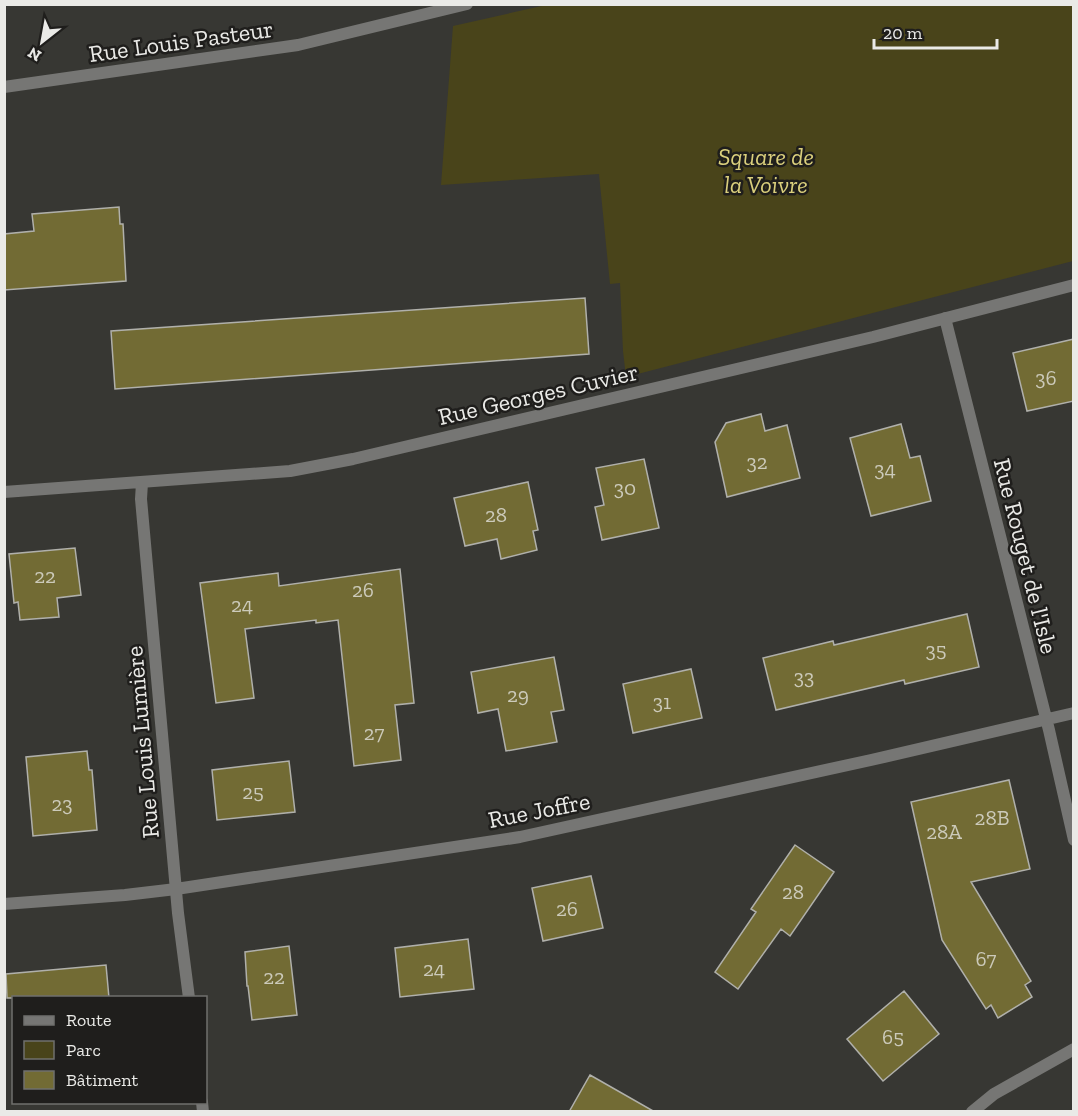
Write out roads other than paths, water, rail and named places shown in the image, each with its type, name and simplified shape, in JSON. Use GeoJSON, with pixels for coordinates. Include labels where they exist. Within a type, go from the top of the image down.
{"type":"FeatureCollection","features":[{"type":"Feature","properties":{"kind":"street","name":"Rue Louis Pasteur"},"geometry":{"type":"LineString","coordinates":[[4,87],[298,45],[467,4]]}},
{"type":"Feature","properties":{"kind":"street","name":"Rue Georges Cuvier"},"geometry":{"type":"LineString","coordinates":[[4,492],[290,471],[353,459],[945,318],[1074,285]]}},
{"type":"Feature","properties":{"kind":"street","name":"Rue Rouget de l'Isle"},"geometry":{"type":"LineString","coordinates":[[945,318],[1049,730],[1074,840]]}},
{"type":"Feature","properties":{"kind":"street","name":"Rue Louis Lumière"},"geometry":{"type":"LineString","coordinates":[[142,483],[141,499],[176,889],[189,996]]}},
{"type":"Feature","properties":{"kind":"street","name":"Rue Joffre"},"geometry":{"type":"LineString","coordinates":[[4,904],[176,889],[520,837],[1074,713]]}},
{"type":"Feature","properties":{"kind":"street"},"geometry":{"type":"LineString","coordinates":[[972,1112],[994,1094],[1074,1049]]}},
{"type":"Feature","properties":{"kind":"park label","name":"Square de la Voivre"},"geometry":{"type":"Point","coordinates":[766,170]}}]}
